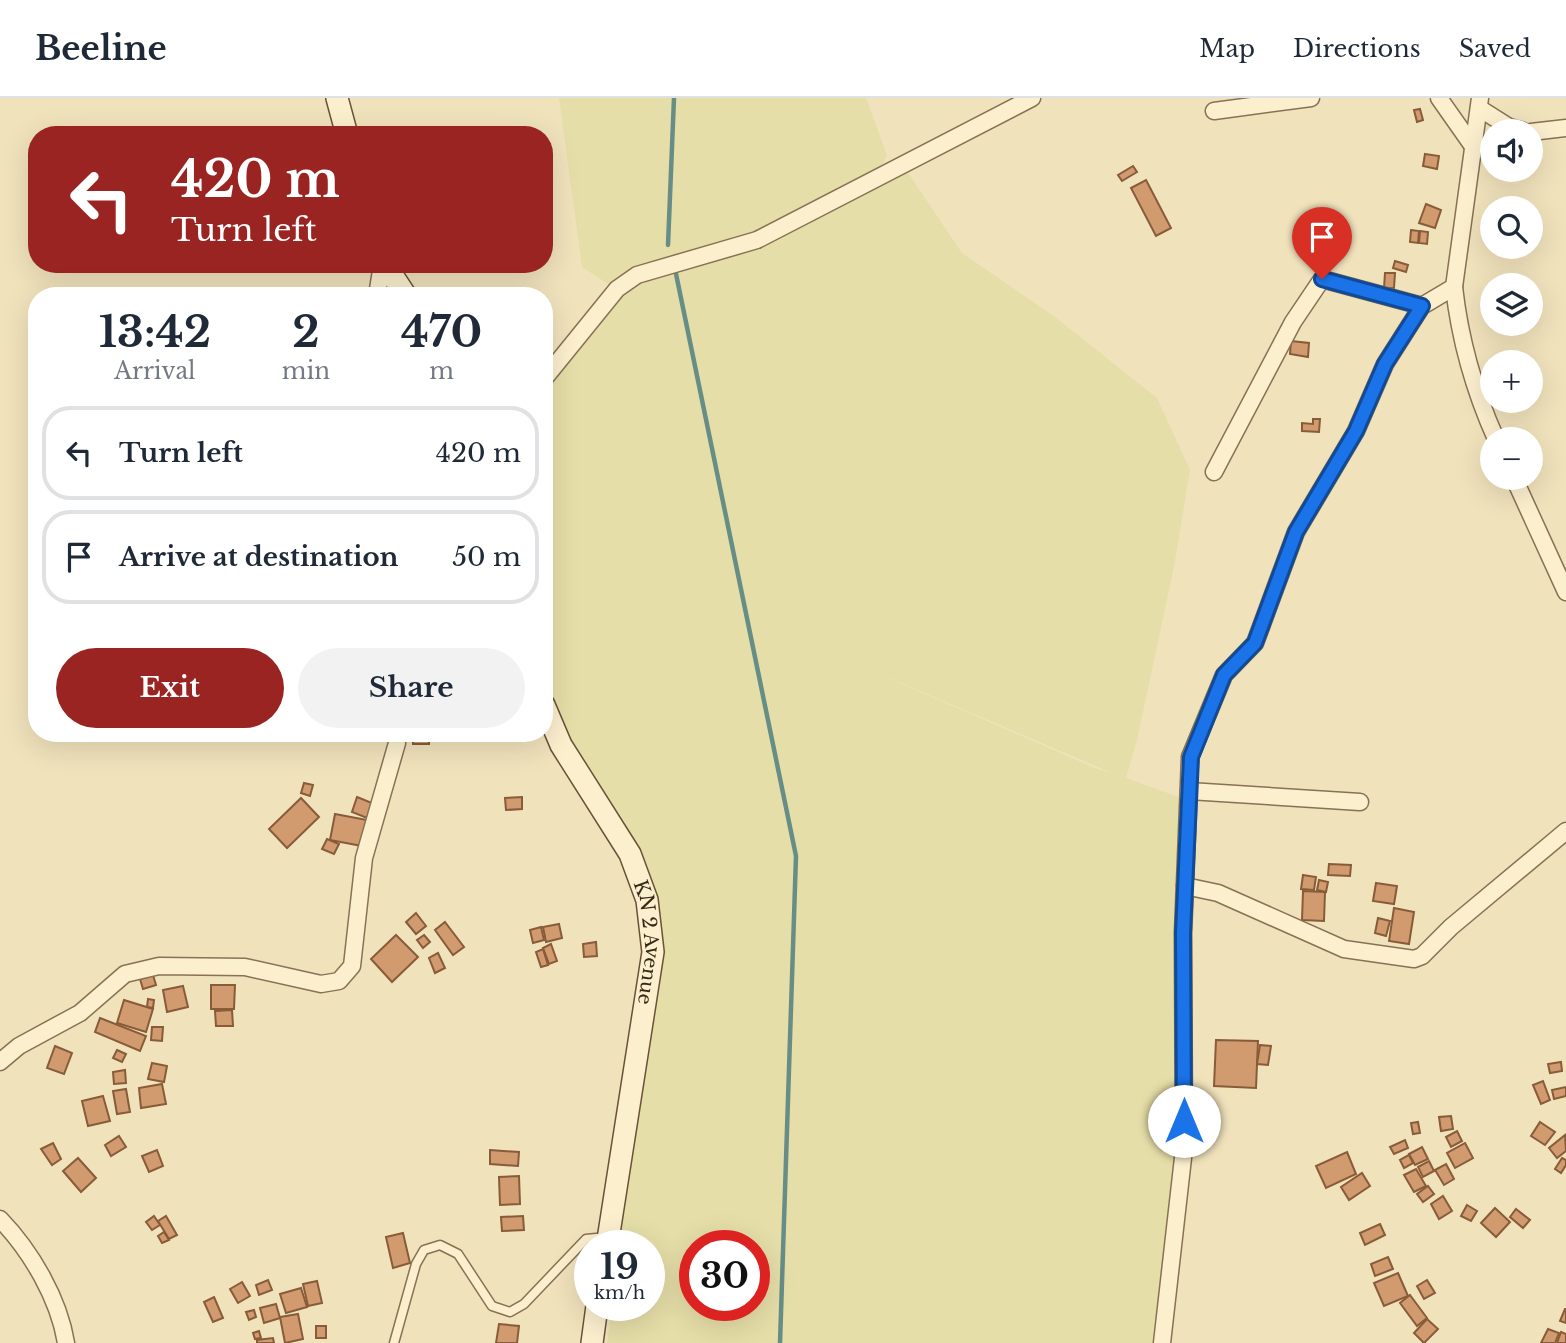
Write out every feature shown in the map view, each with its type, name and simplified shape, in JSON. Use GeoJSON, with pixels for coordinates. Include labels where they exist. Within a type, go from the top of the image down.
{"type":"FeatureCollection","features":[{"type":"Feature","properties":{"kind":"main road"},"geometry":{"type":"LineString","coordinates":[[337,98],[345,126]]}},
{"type":"Feature","properties":{"kind":"main road","name":"KN 2 Avenue"},"geometry":{"type":"LineString","coordinates":[[553,726],[561,745],[629,854],[647,900],[653,952],[609,1230]]}},
{"type":"Feature","properties":{"kind":"main road"},"geometry":{"type":"LineString","coordinates":[[592,1343],[595,1321]]}},
{"type":"Feature","properties":{"kind":"street"},"geometry":{"type":"LineString","coordinates":[[553,368],[617,289],[637,275],[757,240],[1032,98]]}},
{"type":"Feature","properties":{"kind":"street"},"geometry":{"type":"LineString","coordinates":[[1214,111],[1311,98]]}},
{"type":"Feature","properties":{"kind":"street"},"geometry":{"type":"LineString","coordinates":[[1439,98],[1472,145]]}},
{"type":"Feature","properties":{"kind":"street"},"geometry":{"type":"LineString","coordinates":[[1491,427],[1475,392],[1454,287],[1479,103],[1499,119]]}},
{"type":"Feature","properties":{"kind":"street"},"geometry":{"type":"LineString","coordinates":[[1543,131],[1566,128]]}},
{"type":"Feature","properties":{"kind":"street"},"geometry":{"type":"LineString","coordinates":[[1214,472],[1293,322],[1322,279],[1422,306]]}},
{"type":"Feature","properties":{"kind":"street"},"geometry":{"type":"LineString","coordinates":[[1162,1343],[1184,1149],[1185,886],[1191,757],[1224,675],[1255,643],[1296,532],[1356,431],[1385,364],[1422,306],[1454,287]]}},
{"type":"Feature","properties":{"kind":"street"},"geometry":{"type":"LineString","coordinates":[[1519,490],[1566,592]]}},
{"type":"Feature","properties":{"kind":"street"},"geometry":{"type":"LineString","coordinates":[[0,1062],[19,1046],[80,1013],[125,974],[159,966],[245,967],[311,982],[339,981],[352,966],[364,858],[397,742]]}},
{"type":"Feature","properties":{"kind":"street"},"geometry":{"type":"LineString","coordinates":[[1189,791],[1360,802]]}},
{"type":"Feature","properties":{"kind":"street"},"geometry":{"type":"LineString","coordinates":[[1185,886],[1218,893],[1344,948],[1414,959],[1422,956],[1451,928],[1566,831]]}},
{"type":"Feature","properties":{"kind":"street"},"geometry":{"type":"LineString","coordinates":[[0,1219],[13,1233],[50,1293],[66,1343]]}},
{"type":"Feature","properties":{"kind":"lane"},"geometry":{"type":"LineString","coordinates":[[394,1343],[416,1264],[424,1250],[440,1245],[458,1254],[492,1306],[510,1312],[524,1304],[574,1252]]}},
{"type":"Feature","properties":{"kind":"shaded area"},"geometry":{"type":"Polygon","coordinates":[[[559,98],[866,98],[887,155],[877,177],[902,164],[962,253],[1055,317],[1157,398],[1190,470],[1174,567],[1137,740],[1126,778],[1179,797],[1188,816],[1183,1094],[1162,1343],[607,1343],[610,1321],[665,1321],[665,1230],[620,1230],[644,1016],[649,917],[624,828],[566,755],[553,708],[553,371],[616,289],[582,267],[559,98]],[[886,677],[1095,768],[1112,773],[887,677],[886,677]]]}},
{"type":"Feature","properties":{"kind":"building"},"geometry":{"type":"Polygon","coordinates":[[[1420,109],[1423,120],[1417,122],[1414,110],[1420,109]]]}},
{"type":"Feature","properties":{"kind":"building"},"geometry":{"type":"Polygon","coordinates":[[[1425,154],[1439,156],[1437,169],[1423,166],[1425,154]]]}},
{"type":"Feature","properties":{"kind":"building"},"geometry":{"type":"Polygon","coordinates":[[[1133,166],[1137,172],[1122,181],[1118,175],[1133,166]]]}},
{"type":"Feature","properties":{"kind":"building"},"geometry":{"type":"Polygon","coordinates":[[[1146,180],[1171,228],[1156,236],[1131,188],[1146,180]]]}},
{"type":"Feature","properties":{"kind":"building"},"geometry":{"type":"Polygon","coordinates":[[[1426,204],[1441,210],[1435,228],[1419,223],[1426,204]]]}},
{"type":"Feature","properties":{"kind":"building"},"geometry":{"type":"Polygon","coordinates":[[[1411,230],[1419,231],[1418,243],[1410,242],[1411,230]]]}},
{"type":"Feature","properties":{"kind":"building"},"geometry":{"type":"Polygon","coordinates":[[[1420,231],[1428,232],[1427,244],[1419,243],[1420,231]]]}},
{"type":"Feature","properties":{"kind":"building"},"geometry":{"type":"Polygon","coordinates":[[[1395,261],[1408,265],[1406,272],[1393,268],[1395,261]]]}},
{"type":"Feature","properties":{"kind":"building"},"geometry":{"type":"Polygon","coordinates":[[[1385,273],[1395,273],[1394,288],[1384,288],[1385,273]]]}},
{"type":"Feature","properties":{"kind":"building"},"geometry":{"type":"Polygon","coordinates":[[[1291,341],[1309,343],[1308,357],[1290,354],[1291,341]]]}},
{"type":"Feature","properties":{"kind":"building"},"geometry":{"type":"Polygon","coordinates":[[[1313,419],[1320,419],[1319,432],[1302,431],[1302,423],[1313,424],[1313,419]]]}},
{"type":"Feature","properties":{"kind":"building"},"geometry":{"type":"Polygon","coordinates":[[[413,742],[429,742],[429,744],[413,742]]]}},
{"type":"Feature","properties":{"kind":"building"},"geometry":{"type":"Polygon","coordinates":[[[304,783],[313,785],[310,796],[301,793],[304,783]]]}},
{"type":"Feature","properties":{"kind":"building"},"geometry":{"type":"Polygon","coordinates":[[[357,797],[372,803],[367,818],[352,812],[357,797]]]}},
{"type":"Feature","properties":{"kind":"building"},"geometry":{"type":"Polygon","coordinates":[[[522,797],[522,809],[506,810],[505,798],[522,797]]]}},
{"type":"Feature","properties":{"kind":"building"},"geometry":{"type":"Polygon","coordinates":[[[301,798],[319,817],[287,848],[269,829],[301,798]]]}},
{"type":"Feature","properties":{"kind":"building"},"geometry":{"type":"Polygon","coordinates":[[[335,814],[367,820],[362,846],[330,840],[335,814]]]}},
{"type":"Feature","properties":{"kind":"building"},"geometry":{"type":"Polygon","coordinates":[[[327,839],[339,844],[334,854],[322,849],[327,839]]]}},
{"type":"Feature","properties":{"kind":"building"},"geometry":{"type":"Polygon","coordinates":[[[1329,864],[1351,865],[1350,876],[1328,875],[1329,864]]]}},
{"type":"Feature","properties":{"kind":"building"},"geometry":{"type":"Polygon","coordinates":[[[1303,875],[1316,877],[1314,890],[1301,889],[1303,875]]]}},
{"type":"Feature","properties":{"kind":"building"},"geometry":{"type":"Polygon","coordinates":[[[1319,880],[1328,882],[1326,892],[1317,890],[1319,880]]]}},
{"type":"Feature","properties":{"kind":"building"},"geometry":{"type":"Polygon","coordinates":[[[1376,883],[1397,886],[1394,904],[1373,901],[1376,883]]]}},
{"type":"Feature","properties":{"kind":"building"},"geometry":{"type":"Polygon","coordinates":[[[1303,891],[1325,892],[1324,921],[1302,920],[1303,891]]]}},
{"type":"Feature","properties":{"kind":"building"},"geometry":{"type":"Polygon","coordinates":[[[1394,908],[1414,912],[1409,944],[1389,941],[1394,908]]]}},
{"type":"Feature","properties":{"kind":"building"},"geometry":{"type":"Polygon","coordinates":[[[416,913],[426,926],[416,934],[406,922],[416,913]]]}},
{"type":"Feature","properties":{"kind":"building"},"geometry":{"type":"Polygon","coordinates":[[[1378,918],[1390,921],[1386,936],[1375,933],[1378,918]]]}},
{"type":"Feature","properties":{"kind":"building"},"geometry":{"type":"Polygon","coordinates":[[[445,922],[464,947],[453,955],[435,930],[445,922]]]}},
{"type":"Feature","properties":{"kind":"building"},"geometry":{"type":"Polygon","coordinates":[[[559,924],[562,938],[546,942],[543,927],[559,924]]]}},
{"type":"Feature","properties":{"kind":"building"},"geometry":{"type":"Polygon","coordinates":[[[541,927],[544,940],[533,943],[530,930],[541,927]]]}},
{"type":"Feature","properties":{"kind":"building"},"geometry":{"type":"Polygon","coordinates":[[[396,935],[418,957],[392,982],[371,959],[396,935]]]}},
{"type":"Feature","properties":{"kind":"building"},"geometry":{"type":"Polygon","coordinates":[[[424,935],[430,942],[423,948],[417,940],[424,935]]]}},
{"type":"Feature","properties":{"kind":"building"},"geometry":{"type":"Polygon","coordinates":[[[596,942],[597,956],[584,957],[583,944],[596,942]]]}},
{"type":"Feature","properties":{"kind":"building"},"geometry":{"type":"Polygon","coordinates":[[[551,944],[557,961],[549,964],[543,948],[551,944]]]}},
{"type":"Feature","properties":{"kind":"building"},"geometry":{"type":"Polygon","coordinates":[[[543,949],[548,965],[541,967],[536,952],[543,949]]]}},
{"type":"Feature","properties":{"kind":"building"},"geometry":{"type":"Polygon","coordinates":[[[438,953],[445,968],[435,973],[429,958],[438,953]]]}},
{"type":"Feature","properties":{"kind":"building"},"geometry":{"type":"Polygon","coordinates":[[[153,975],[156,985],[143,989],[140,979],[153,975]]]}},
{"type":"Feature","properties":{"kind":"building"},"geometry":{"type":"Polygon","coordinates":[[[211,985],[235,985],[234,1009],[211,1009],[211,985]]]}},
{"type":"Feature","properties":{"kind":"building"},"geometry":{"type":"Polygon","coordinates":[[[183,986],[188,1007],[167,1012],[163,990],[183,986]]]}},
{"type":"Feature","properties":{"kind":"building"},"geometry":{"type":"Polygon","coordinates":[[[148,999],[154,1000],[153,1008],[147,1007],[148,999]]]}},
{"type":"Feature","properties":{"kind":"building"},"geometry":{"type":"Polygon","coordinates":[[[124,1000],[153,1009],[146,1032],[117,1023],[124,1000]]]}},
{"type":"Feature","properties":{"kind":"building"},"geometry":{"type":"Polygon","coordinates":[[[232,1010],[233,1026],[216,1026],[215,1011],[232,1010]]]}},
{"type":"Feature","properties":{"kind":"building"},"geometry":{"type":"Polygon","coordinates":[[[100,1018],[146,1036],[140,1051],[95,1032],[100,1018]]]}},
{"type":"Feature","properties":{"kind":"building"},"geometry":{"type":"Polygon","coordinates":[[[152,1027],[163,1027],[162,1041],[151,1040],[152,1027]]]}},
{"type":"Feature","properties":{"kind":"building"},"geometry":{"type":"Polygon","coordinates":[[[1216,1040],[1258,1041],[1256,1088],[1214,1086],[1216,1040]]]}},
{"type":"Feature","properties":{"kind":"building"},"geometry":{"type":"Polygon","coordinates":[[[1260,1045],[1271,1046],[1268,1065],[1257,1064],[1260,1045]]]}},
{"type":"Feature","properties":{"kind":"building"},"geometry":{"type":"Polygon","coordinates":[[[55,1046],[72,1053],[64,1074],[47,1068],[55,1046]]]}},
{"type":"Feature","properties":{"kind":"building"},"geometry":{"type":"Polygon","coordinates":[[[117,1050],[126,1054],[122,1062],[113,1058],[117,1050]]]}},
{"type":"Feature","properties":{"kind":"building"},"geometry":{"type":"Polygon","coordinates":[[[1561,1062],[1562,1071],[1550,1073],[1548,1064],[1561,1062]]]}},
{"type":"Feature","properties":{"kind":"building"},"geometry":{"type":"Polygon","coordinates":[[[152,1063],[167,1066],[164,1082],[148,1079],[152,1063]]]}},
{"type":"Feature","properties":{"kind":"building"},"geometry":{"type":"Polygon","coordinates":[[[125,1070],[126,1083],[114,1084],[113,1072],[125,1070]]]}},
{"type":"Feature","properties":{"kind":"building"},"geometry":{"type":"Polygon","coordinates":[[[1543,1081],[1550,1100],[1541,1104],[1533,1085],[1543,1081]]]}},
{"type":"Feature","properties":{"kind":"building"},"geometry":{"type":"Polygon","coordinates":[[[162,1084],[166,1104],[141,1108],[139,1088],[162,1084]]]}},
{"type":"Feature","properties":{"kind":"building"},"geometry":{"type":"Polygon","coordinates":[[[1566,1087],[1566,1096],[1554,1099],[1552,1090],[1566,1087]]]}},
{"type":"Feature","properties":{"kind":"building"},"geometry":{"type":"Polygon","coordinates":[[[126,1089],[130,1112],[117,1114],[113,1091],[126,1089]]]}},
{"type":"Feature","properties":{"kind":"building"},"geometry":{"type":"Polygon","coordinates":[[[103,1096],[110,1121],[88,1126],[82,1101],[103,1096]]]}},
{"type":"Feature","properties":{"kind":"building"},"geometry":{"type":"Polygon","coordinates":[[[1451,1116],[1453,1129],[1441,1131],[1439,1117],[1451,1116]]]}},
{"type":"Feature","properties":{"kind":"building"},"geometry":{"type":"Polygon","coordinates":[[[1418,1122],[1420,1133],[1413,1134],[1411,1123],[1418,1122]]]}},
{"type":"Feature","properties":{"kind":"building"},"geometry":{"type":"Polygon","coordinates":[[[1540,1122],[1555,1132],[1545,1145],[1531,1136],[1540,1122]]]}},
{"type":"Feature","properties":{"kind":"building"},"geometry":{"type":"Polygon","coordinates":[[[1457,1131],[1462,1141],[1451,1147],[1446,1137],[1457,1131]]]}},
{"type":"Feature","properties":{"kind":"building"},"geometry":{"type":"Polygon","coordinates":[[[1565,1135],[1566,1151],[1557,1158],[1549,1148],[1565,1135]]]}},
{"type":"Feature","properties":{"kind":"building"},"geometry":{"type":"Polygon","coordinates":[[[119,1136],[126,1147],[111,1156],[105,1145],[119,1136]]]}},
{"type":"Feature","properties":{"kind":"building"},"geometry":{"type":"Polygon","coordinates":[[[1405,1140],[1408,1148],[1394,1154],[1390,1147],[1405,1140]]]}},
{"type":"Feature","properties":{"kind":"building"},"geometry":{"type":"Polygon","coordinates":[[[53,1143],[61,1159],[52,1165],[41,1149],[53,1143]]]}},
{"type":"Feature","properties":{"kind":"building"},"geometry":{"type":"Polygon","coordinates":[[[1465,1143],[1473,1158],[1455,1168],[1447,1153],[1465,1143]]]}},
{"type":"Feature","properties":{"kind":"building"},"geometry":{"type":"Polygon","coordinates":[[[1422,1147],[1428,1159],[1415,1165],[1409,1154],[1422,1147]]]}},
{"type":"Feature","properties":{"kind":"building"},"geometry":{"type":"Polygon","coordinates":[[[157,1150],[163,1166],[149,1172],[142,1156],[157,1150]]]}},
{"type":"Feature","properties":{"kind":"building"},"geometry":{"type":"Polygon","coordinates":[[[490,1150],[519,1152],[518,1166],[490,1164],[490,1150]]]}},
{"type":"Feature","properties":{"kind":"building"},"geometry":{"type":"Polygon","coordinates":[[[1347,1152],[1356,1174],[1326,1188],[1316,1166],[1347,1152]]]}},
{"type":"Feature","properties":{"kind":"building"},"geometry":{"type":"Polygon","coordinates":[[[1409,1155],[1413,1163],[1404,1168],[1400,1160],[1409,1155]]]}},
{"type":"Feature","properties":{"kind":"building"},"geometry":{"type":"Polygon","coordinates":[[[78,1158],[96,1178],[81,1192],[63,1171],[78,1158]]]}},
{"type":"Feature","properties":{"kind":"building"},"geometry":{"type":"Polygon","coordinates":[[[1562,1158],[1566,1160],[1566,1165],[1561,1173],[1555,1169],[1562,1158]]]}},
{"type":"Feature","properties":{"kind":"building"},"geometry":{"type":"Polygon","coordinates":[[[1429,1161],[1434,1171],[1423,1177],[1418,1167],[1429,1161]]]}},
{"type":"Feature","properties":{"kind":"building"},"geometry":{"type":"Polygon","coordinates":[[[1446,1164],[1454,1179],[1444,1185],[1435,1170],[1446,1164]]]}},
{"type":"Feature","properties":{"kind":"building"},"geometry":{"type":"Polygon","coordinates":[[[1416,1169],[1426,1186],[1414,1192],[1404,1175],[1416,1169]]]}},
{"type":"Feature","properties":{"kind":"building"},"geometry":{"type":"Polygon","coordinates":[[[1362,1173],[1370,1186],[1349,1200],[1341,1187],[1362,1173]]]}},
{"type":"Feature","properties":{"kind":"building"},"geometry":{"type":"Polygon","coordinates":[[[519,1176],[520,1204],[500,1205],[499,1177],[519,1176]]]}},
{"type":"Feature","properties":{"kind":"building"},"geometry":{"type":"Polygon","coordinates":[[[1428,1186],[1434,1194],[1423,1202],[1417,1194],[1428,1186]]]}},
{"type":"Feature","properties":{"kind":"building"},"geometry":{"type":"Polygon","coordinates":[[[1443,1196],[1452,1211],[1439,1219],[1431,1204],[1443,1196]]]}},
{"type":"Feature","properties":{"kind":"building"},"geometry":{"type":"Polygon","coordinates":[[[1467,1205],[1477,1211],[1471,1221],[1461,1216],[1467,1205]]]}},
{"type":"Feature","properties":{"kind":"building"},"geometry":{"type":"Polygon","coordinates":[[[1495,1208],[1510,1222],[1496,1237],[1481,1223],[1495,1208]]]}},
{"type":"Feature","properties":{"kind":"building"},"geometry":{"type":"Polygon","coordinates":[[[1516,1209],[1530,1220],[1523,1228],[1510,1217],[1516,1209]]]}},
{"type":"Feature","properties":{"kind":"building"},"geometry":{"type":"Polygon","coordinates":[[[154,1216],[160,1225],[152,1230],[146,1222],[154,1216]]]}},
{"type":"Feature","properties":{"kind":"building"},"geometry":{"type":"Polygon","coordinates":[[[166,1216],[177,1235],[169,1239],[158,1221],[166,1216]]]}},
{"type":"Feature","properties":{"kind":"building"},"geometry":{"type":"Polygon","coordinates":[[[523,1216],[524,1230],[502,1231],[501,1217],[523,1216]]]}},
{"type":"Feature","properties":{"kind":"building"},"geometry":{"type":"Polygon","coordinates":[[[1380,1224],[1385,1235],[1365,1245],[1360,1233],[1380,1224]]]}},
{"type":"Feature","properties":{"kind":"building"},"geometry":{"type":"Polygon","coordinates":[[[164,1232],[169,1240],[162,1243],[158,1236],[164,1232]]]}},
{"type":"Feature","properties":{"kind":"building"},"geometry":{"type":"Polygon","coordinates":[[[403,1233],[410,1263],[393,1268],[386,1237],[403,1233]]]}},
{"type":"Feature","properties":{"kind":"building"},"geometry":{"type":"Polygon","coordinates":[[[1388,1257],[1393,1269],[1375,1276],[1371,1264],[1388,1257]]]}},
{"type":"Feature","properties":{"kind":"building"},"geometry":{"type":"Polygon","coordinates":[[[1398,1273],[1408,1296],[1384,1306],[1374,1283],[1398,1273]]]}},
{"type":"Feature","properties":{"kind":"building"},"geometry":{"type":"Polygon","coordinates":[[[268,1280],[272,1290],[259,1295],[256,1285],[268,1280]]]}},
{"type":"Feature","properties":{"kind":"building"},"geometry":{"type":"Polygon","coordinates":[[[1427,1280],[1435,1293],[1424,1299],[1417,1286],[1427,1280]]]}},
{"type":"Feature","properties":{"kind":"building"},"geometry":{"type":"Polygon","coordinates":[[[317,1281],[322,1303],[308,1306],[303,1284],[317,1281]]]}},
{"type":"Feature","properties":{"kind":"building"},"geometry":{"type":"Polygon","coordinates":[[[242,1282],[250,1296],[238,1303],[230,1289],[242,1282]]]}},
{"type":"Feature","properties":{"kind":"building"},"geometry":{"type":"Polygon","coordinates":[[[301,1288],[307,1307],[286,1313],[280,1294],[301,1288]]]}},
{"type":"Feature","properties":{"kind":"building"},"geometry":{"type":"Polygon","coordinates":[[[1410,1295],[1427,1318],[1417,1326],[1400,1303],[1410,1295]]]}},
{"type":"Feature","properties":{"kind":"building"},"geometry":{"type":"Polygon","coordinates":[[[214,1297],[223,1318],[213,1322],[204,1302],[214,1297]]]}},
{"type":"Feature","properties":{"kind":"building"},"geometry":{"type":"Polygon","coordinates":[[[276,1304],[280,1318],[264,1323],[260,1308],[276,1304]]]}},
{"type":"Feature","properties":{"kind":"building"},"geometry":{"type":"Polygon","coordinates":[[[1566,1309],[1566,1323],[1560,1321],[1566,1309]]]}},
{"type":"Feature","properties":{"kind":"building"},"geometry":{"type":"Polygon","coordinates":[[[254,1310],[256,1317],[249,1320],[246,1312],[254,1310]]]}},
{"type":"Feature","properties":{"kind":"building"},"geometry":{"type":"Polygon","coordinates":[[[298,1314],[303,1339],[285,1343],[280,1317],[298,1314]]]}},
{"type":"Feature","properties":{"kind":"building"},"geometry":{"type":"Polygon","coordinates":[[[1427,1319],[1438,1329],[1424,1343],[1414,1333],[1427,1319]]]}},
{"type":"Feature","properties":{"kind":"building"},"geometry":{"type":"Polygon","coordinates":[[[499,1324],[519,1326],[517,1343],[496,1343],[499,1324]]]}},
{"type":"Feature","properties":{"kind":"building"},"geometry":{"type":"Polygon","coordinates":[[[316,1326],[326,1326],[326,1338],[316,1338],[316,1326]]]}},
{"type":"Feature","properties":{"kind":"building"},"geometry":{"type":"Polygon","coordinates":[[[1548,1329],[1559,1333],[1555,1343],[1541,1343],[1548,1329]]]}},
{"type":"Feature","properties":{"kind":"building"},"geometry":{"type":"Polygon","coordinates":[[[259,1331],[261,1338],[255,1339],[253,1333],[259,1331]]]}},
{"type":"Feature","properties":{"kind":"building"},"geometry":{"type":"Polygon","coordinates":[[[1561,1332],[1566,1334],[1566,1343],[1557,1343],[1561,1332]]]}},
{"type":"Feature","properties":{"kind":"building"},"geometry":{"type":"Polygon","coordinates":[[[273,1338],[274,1343],[257,1343],[257,1340],[273,1338]]]}},
{"type":"Feature","properties":{"kind":"waterway"},"geometry":{"type":"LineString","coordinates":[[668,245],[674,98]]}},
{"type":"Feature","properties":{"kind":"waterway"},"geometry":{"type":"LineString","coordinates":[[675,269],[796,856],[780,1343]]}},
{"type":"Feature","properties":{"kind":"route"},"geometry":{"type":"LineString","coordinates":[[1184,1121],[1183,933],[1191,757],[1224,675],[1255,643],[1296,532],[1356,431],[1385,364],[1422,306],[1346,288],[1322,279]]}}]}
